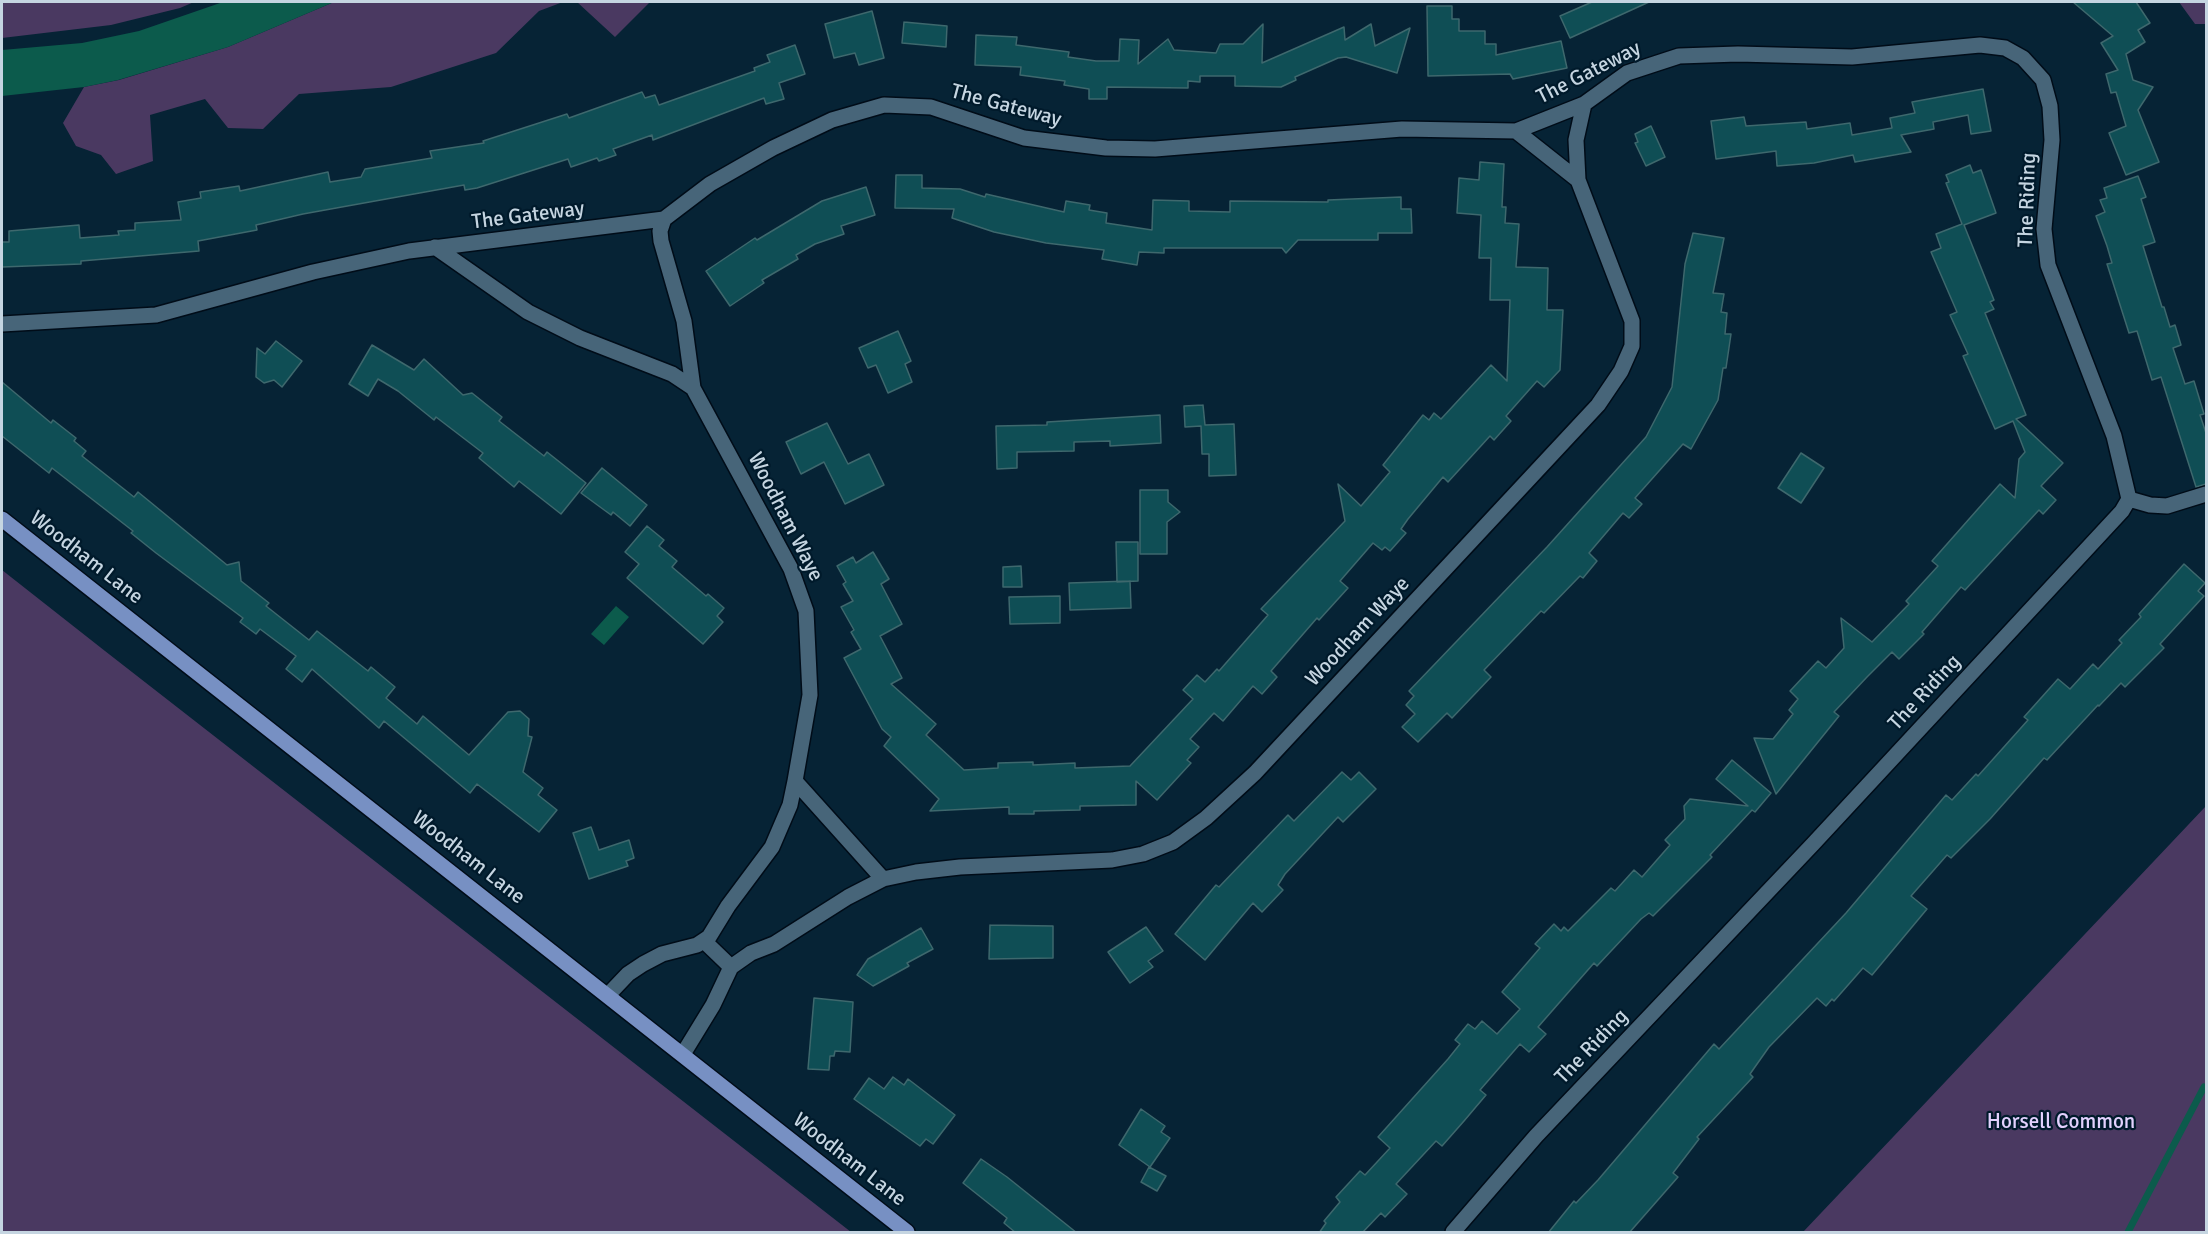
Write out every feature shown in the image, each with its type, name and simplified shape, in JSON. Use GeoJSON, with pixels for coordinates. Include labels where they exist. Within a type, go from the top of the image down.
{"type":"FeatureCollection","features":[{"type":"Feature","properties":{"kind":"main road","name":"Woodham Lane"},"geometry":{"type":"LineString","coordinates":[[2,519],[907,1233]]}},
{"type":"Feature","properties":{"kind":"street","name":"The Gateway"},"geometry":{"type":"LineString","coordinates":[[2,324],[156,315],[313,272],[435,247],[664,219],[710,184],[773,148],[832,120],[884,105],[931,107],[1024,138],[1106,148],[1155,149],[1402,129],[1516,131],[1584,104],[1614,81],[1640,67],[1668,58],[1702,54],[1852,57],[1958,45],[1995,45],[2023,58],[2043,80]]}},
{"type":"Feature","properties":{"kind":"street","name":"The Riding"},"geometry":{"type":"LineString","coordinates":[[1453,1233],[1536,1136],[1810,848],[2122,511],[2129,499],[2114,436],[2051,275],[2044,249],[2044,218],[2052,127],[2050,106],[2043,80]]}},
{"type":"Feature","properties":{"kind":"street"},"geometry":{"type":"LineString","coordinates":[[1578,180],[1576,140],[1584,104]]}},
{"type":"Feature","properties":{"kind":"street"},"geometry":{"type":"LineString","coordinates":[[1516,131],[1578,180]]}},
{"type":"Feature","properties":{"kind":"street","name":"Woodham Waye"},"geometry":{"type":"LineString","coordinates":[[731,967],[751,952],[774,944],[848,897],[883,879],[916,872],[1112,860],[1143,854],[1173,842],[1206,818],[1255,773],[1598,405],[1621,371],[1632,346],[1632,321],[1578,180]]}},
{"type":"Feature","properties":{"kind":"street","name":"Woodham Waye"},"geometry":{"type":"LineString","coordinates":[[664,219],[660,231],[661,241],[688,339],[693,388],[786,559],[806,611],[810,695],[790,805],[772,847],[704,941]]}},
{"type":"Feature","properties":{"kind":"street","name":"Woodham Waye"},"geometry":{"type":"LineString","coordinates":[[435,247],[528,312],[580,338],[672,374],[693,388]]}},
{"type":"Feature","properties":{"kind":"street"},"geometry":{"type":"LineString","coordinates":[[2129,499],[2150,505],[2167,506],[2206,494]]}},
{"type":"Feature","properties":{"kind":"street"},"geometry":{"type":"LineString","coordinates":[[795,781],[883,879]]}},
{"type":"Feature","properties":{"kind":"street"},"geometry":{"type":"LineString","coordinates":[[609,996],[628,974],[643,964],[662,954],[704,941],[731,967],[713,1005],[683,1054]]}},
{"type":"Feature","properties":{"kind":"green space"},"geometry":{"type":"Polygon","coordinates":[[[2,2],[194,2],[180,8],[111,25],[2,38],[2,2]]]}},
{"type":"Feature","properties":{"kind":"green space"},"geometry":{"type":"Polygon","coordinates":[[[334,2],[563,2],[539,11],[496,53],[391,87],[299,94],[263,129],[228,128],[205,99],[150,115],[153,161],[116,174],[101,155],[76,146],[63,123],[84,87],[119,80],[228,47],[334,2]]]}},
{"type":"Feature","properties":{"kind":"green space"},"geometry":{"type":"Polygon","coordinates":[[[577,2],[650,2],[615,37],[577,2]]]}},
{"type":"Feature","properties":{"kind":"green space"},"geometry":{"type":"Polygon","coordinates":[[[2179,2],[2206,2],[2206,24],[2195,24],[2179,2]]]}},
{"type":"Feature","properties":{"kind":"green space"},"geometry":{"type":"Polygon","coordinates":[[[2,570],[105,651],[851,1232],[2,1232],[2,570]]]}},
{"type":"Feature","properties":{"kind":"green space","name":"Horsell Common"},"geometry":{"type":"Polygon","coordinates":[[[2206,806],[2206,1232],[1803,1232],[1894,1136],[2206,806]]]}},
{"type":"Feature","properties":{"kind":"shaded area"},"geometry":{"type":"Polygon","coordinates":[[[223,2],[334,2],[228,47],[118,80],[84,87],[2,96],[2,50],[82,43],[139,31],[223,2]]]}},
{"type":"Feature","properties":{"kind":"shaded area"},"geometry":{"type":"Polygon","coordinates":[[[616,606],[629,617],[604,645],[591,634],[616,606]]]}},
{"type":"Feature","properties":{"kind":"building"},"geometry":{"type":"Polygon","coordinates":[[[1592,2],[1649,2],[1570,38],[1560,16],[1592,2]]]}},
{"type":"Feature","properties":{"kind":"building"},"geometry":{"type":"Polygon","coordinates":[[[2073,2],[2136,2],[2150,23],[2138,30],[2145,42],[2126,54],[2133,80],[2153,87],[2138,110],[2159,162],[2126,175],[2109,133],[2126,126],[2116,92],[2111,93],[2106,74],[2118,70],[2101,43],[2113,36],[2073,2]]]}},
{"type":"Feature","properties":{"kind":"building"},"geometry":{"type":"Polygon","coordinates":[[[1427,6],[1452,6],[1452,19],[1459,19],[1459,31],[1485,31],[1485,44],[1496,44],[1496,55],[1561,41],[1567,68],[1513,79],[1510,74],[1428,76],[1427,6]]]}},
{"type":"Feature","properties":{"kind":"building"},"geometry":{"type":"Polygon","coordinates":[[[872,11],[884,58],[859,65],[855,53],[834,58],[825,24],[872,11]]]}},
{"type":"Feature","properties":{"kind":"building"},"geometry":{"type":"Polygon","coordinates":[[[904,22],[947,26],[946,47],[902,43],[904,22]]]}},
{"type":"Feature","properties":{"kind":"building"},"geometry":{"type":"Polygon","coordinates":[[[1263,24],[1262,63],[1344,27],[1345,40],[1371,24],[1375,46],[1410,28],[1397,73],[1346,57],[1338,58],[1295,77],[1296,80],[1281,87],[1235,86],[1235,76],[1200,76],[1200,82],[1188,81],[1188,88],[1107,87],[1107,99],[1089,99],[1089,89],[1064,85],[1065,81],[1020,75],[1021,67],[975,65],[976,35],[1017,37],[1016,45],[1069,52],[1068,57],[1096,61],[1119,61],[1120,39],[1139,40],[1138,64],[1168,39],[1174,50],[1216,53],[1220,44],[1243,44],[1263,24]]]}},
{"type":"Feature","properties":{"kind":"building"},"geometry":{"type":"Polygon","coordinates":[[[795,45],[805,74],[779,83],[784,99],[766,104],[764,98],[653,140],[652,135],[613,149],[616,155],[599,161],[597,158],[571,167],[568,159],[477,188],[465,190],[464,185],[303,214],[256,225],[257,230],[198,241],[199,251],[81,261],[81,264],[2,267],[2,242],[9,242],[9,231],[79,225],[80,238],[119,235],[118,231],[135,230],[135,223],[181,220],[178,202],[201,198],[200,192],[239,186],[240,191],[328,172],[330,182],[361,177],[365,169],[432,158],[430,151],[484,143],[483,141],[567,114],[569,118],[642,92],[645,98],[655,95],[659,105],[755,71],[754,68],[770,62],[767,55],[795,45]]]}},
{"type":"Feature","properties":{"kind":"building"},"geometry":{"type":"Polygon","coordinates":[[[1983,89],[1991,131],[1971,134],[1968,115],[1933,122],[1934,129],[1901,135],[1911,152],[1855,162],[1853,155],[1814,163],[1777,166],[1776,151],[1716,159],[1711,121],[1744,117],[1746,126],[1806,122],[1807,129],[1850,123],[1852,135],[1892,128],[1890,118],[1915,113],[1912,102],[1983,89]]]}},
{"type":"Feature","properties":{"kind":"building"},"geometry":{"type":"Polygon","coordinates":[[[1651,126],[1665,157],[1646,166],[1635,143],[1638,142],[1635,134],[1651,126]]]}},
{"type":"Feature","properties":{"kind":"building"},"geometry":{"type":"Polygon","coordinates":[[[1480,162],[1504,164],[1502,207],[1506,207],[1505,223],[1519,224],[1516,267],[1548,268],[1547,310],[1563,310],[1560,370],[1544,387],[1537,381],[1506,416],[1511,421],[1494,440],[1490,436],[1448,482],[1443,477],[1408,519],[1401,529],[1406,533],[1390,551],[1385,547],[1382,550],[1373,543],[1340,581],[1348,588],[1319,620],[1317,618],[1271,671],[1277,677],[1262,694],[1253,686],[1223,721],[1214,713],[1190,739],[1199,747],[1187,760],[1191,763],[1157,800],[1136,781],[1136,805],[1080,806],[1080,810],[1034,811],[1034,814],[1009,814],[1009,807],[930,811],[939,799],[884,746],[891,737],[882,729],[844,658],[861,649],[851,632],[854,630],[841,607],[853,601],[843,584],[846,582],[837,566],[853,557],[856,563],[873,552],[889,579],[881,584],[902,624],[880,636],[902,678],[891,684],[936,724],[926,735],[964,770],[998,768],[998,763],[1033,762],[1033,765],[1075,763],[1075,768],[1130,766],[1193,699],[1183,690],[1197,675],[1205,682],[1217,669],[1219,671],[1268,615],[1261,609],[1345,521],[1338,484],[1361,506],[1390,472],[1383,465],[1423,415],[1429,420],[1434,413],[1441,419],[1491,365],[1507,381],[1510,300],[1490,300],[1491,258],[1479,258],[1481,215],[1457,213],[1459,178],[1479,180],[1480,162]]]}},
{"type":"Feature","properties":{"kind":"building"},"geometry":{"type":"Polygon","coordinates":[[[1970,165],[1973,173],[1981,170],[1996,213],[1964,225],[1994,300],[1990,302],[1994,309],[1985,313],[2026,415],[2016,419],[2063,463],[2041,486],[2056,500],[2043,514],[2039,510],[1965,590],[1961,587],[1922,632],[1924,634],[1899,659],[1892,652],[1867,677],[1834,712],[1839,716],[1776,794],[1754,738],[1773,739],[1793,714],[1789,710],[1798,699],[1790,691],[1818,661],[1826,668],[1844,648],[1841,618],[1872,642],[1909,604],[1906,601],[1938,566],[1932,561],[2000,484],[2015,498],[2019,459],[2025,452],[2013,421],[1995,429],[1963,356],[1968,354],[1950,315],[1957,312],[1931,252],[1941,248],[1936,234],[1962,224],[1946,183],[1949,182],[1946,175],[1970,165]]]}},
{"type":"Feature","properties":{"kind":"building"},"geometry":{"type":"Polygon","coordinates":[[[896,175],[922,175],[922,188],[960,189],[985,197],[986,194],[1064,212],[1066,201],[1090,205],[1089,210],[1107,213],[1106,223],[1152,230],[1153,200],[1189,201],[1189,211],[1230,212],[1230,201],[1328,202],[1328,200],[1401,197],[1401,209],[1411,209],[1412,233],[1378,233],[1378,240],[1298,240],[1286,253],[1282,248],[1164,248],[1164,253],[1139,252],[1137,265],[1102,259],[1104,250],[1046,243],[994,232],[952,218],[954,209],[895,208],[896,175]]]}},
{"type":"Feature","properties":{"kind":"building"},"geometry":{"type":"Polygon","coordinates":[[[2138,176],[2146,197],[2141,199],[2155,242],[2143,246],[2170,327],[2175,325],[2181,345],[2173,348],[2185,384],[2194,381],[2204,414],[2200,415],[2206,433],[2206,484],[2196,487],[2161,377],[2152,380],[2137,331],[2129,333],[2107,264],[2112,263],[2096,216],[2105,212],[2100,200],[2107,198],[2104,188],[2138,176]]]}},
{"type":"Feature","properties":{"kind":"building"},"geometry":{"type":"Polygon","coordinates":[[[866,187],[875,215],[841,226],[844,234],[815,244],[796,255],[798,259],[762,280],[764,283],[730,306],[706,271],[755,238],[757,240],[822,201],[866,187]]]}},
{"type":"Feature","properties":{"kind":"building"},"geometry":{"type":"Polygon","coordinates":[[[1693,233],[1724,238],[1713,293],[1724,294],[1721,312],[1727,313],[1725,334],[1731,334],[1718,400],[1691,449],[1683,444],[1635,498],[1642,504],[1629,518],[1623,513],[1589,553],[1597,561],[1583,578],[1580,576],[1544,613],[1541,611],[1484,670],[1491,677],[1452,718],[1447,713],[1418,742],[1402,727],[1415,714],[1406,705],[1414,696],[1409,691],[1547,547],[1646,437],[1672,387],[1685,264],[1693,233]]]}},
{"type":"Feature","properties":{"kind":"building"},"geometry":{"type":"Polygon","coordinates":[[[898,331],[911,361],[905,364],[912,382],[888,393],[876,365],[868,368],[859,348],[898,331]]]}},
{"type":"Feature","properties":{"kind":"building"},"geometry":{"type":"Polygon","coordinates":[[[276,341],[302,361],[282,387],[274,380],[264,383],[256,377],[257,348],[265,354],[276,341]]]}},
{"type":"Feature","properties":{"kind":"building"},"geometry":{"type":"Polygon","coordinates":[[[372,345],[414,370],[424,359],[463,395],[472,393],[502,417],[499,421],[544,456],[547,452],[586,483],[561,514],[519,481],[514,487],[479,458],[483,453],[436,417],[434,420],[398,391],[378,379],[368,396],[349,384],[372,345]]]}},
{"type":"Feature","properties":{"kind":"building"},"geometry":{"type":"Polygon","coordinates":[[[2,382],[51,423],[53,420],[76,438],[74,441],[86,451],[82,456],[134,497],[138,492],[227,565],[239,562],[241,581],[269,603],[266,606],[309,640],[317,631],[368,671],[371,667],[395,687],[386,698],[417,724],[423,716],[469,755],[508,712],[520,711],[529,719],[528,736],[532,737],[523,772],[543,788],[538,795],[557,810],[539,832],[477,784],[470,793],[384,721],[379,728],[312,669],[302,682],[286,669],[296,656],[260,629],[256,634],[240,622],[243,618],[156,553],[131,533],[133,531],[52,468],[49,473],[2,436],[2,382]]]}},
{"type":"Feature","properties":{"kind":"building"},"geometry":{"type":"Polygon","coordinates":[[[1203,405],[1205,425],[1234,424],[1236,475],[1209,476],[1209,454],[1202,454],[1201,426],[1185,427],[1184,406],[1203,405]]]}},
{"type":"Feature","properties":{"kind":"building"},"geometry":{"type":"Polygon","coordinates":[[[1160,415],[1161,443],[1110,446],[1110,441],[1074,442],[1074,451],[1017,452],[1017,468],[997,469],[996,426],[1047,425],[1047,422],[1160,415]]]}},
{"type":"Feature","properties":{"kind":"building"},"geometry":{"type":"Polygon","coordinates":[[[827,423],[848,464],[869,454],[884,485],[845,504],[824,462],[801,474],[786,442],[827,423]]]}},
{"type":"Feature","properties":{"kind":"building"},"geometry":{"type":"Polygon","coordinates":[[[1801,453],[1824,468],[1801,503],[1778,488],[1801,453]]]}},
{"type":"Feature","properties":{"kind":"building"},"geometry":{"type":"Polygon","coordinates":[[[602,468],[647,505],[630,526],[613,512],[611,515],[581,493],[602,468]]]}},
{"type":"Feature","properties":{"kind":"building"},"geometry":{"type":"Polygon","coordinates":[[[1140,490],[1168,490],[1168,502],[1180,512],[1167,522],[1167,554],[1140,554],[1140,490]]]}},
{"type":"Feature","properties":{"kind":"building"},"geometry":{"type":"Polygon","coordinates":[[[647,526],[664,540],[659,546],[677,561],[672,567],[724,608],[717,616],[723,622],[703,644],[627,578],[639,564],[625,552],[647,526]]]}},
{"type":"Feature","properties":{"kind":"building"},"geometry":{"type":"Polygon","coordinates":[[[1116,542],[1138,542],[1138,581],[1117,582],[1116,542]]]}},
{"type":"Feature","properties":{"kind":"building"},"geometry":{"type":"Polygon","coordinates":[[[2184,564],[2205,583],[2198,591],[2204,596],[2160,644],[2164,648],[2125,687],[2121,683],[2098,705],[2047,760],[2044,758],[1990,819],[1951,858],[1947,855],[1911,896],[1927,909],[1872,975],[1863,968],[1834,1001],[1832,999],[1826,1006],[1817,998],[1769,1047],[1750,1074],[1753,1077],[1697,1137],[1699,1139],[1673,1173],[1678,1177],[1629,1233],[1548,1233],[1574,1201],[1576,1203],[1598,1180],[1714,1044],[1719,1049],[1846,913],[1946,795],[1952,800],[1976,774],[1978,776],[2028,720],[2024,717],[2058,679],[2070,689],[2093,664],[2098,669],[2122,643],[2119,640],[2141,617],[2139,614],[2184,564]]]}},
{"type":"Feature","properties":{"kind":"building"},"geometry":{"type":"Polygon","coordinates":[[[1021,566],[1022,587],[1003,587],[1003,567],[1021,566]]]}},
{"type":"Feature","properties":{"kind":"building"},"geometry":{"type":"Polygon","coordinates":[[[1130,581],[1131,608],[1070,610],[1069,583],[1130,581]]]}},
{"type":"Feature","properties":{"kind":"building"},"geometry":{"type":"Polygon","coordinates":[[[1060,596],[1060,623],[1010,624],[1009,597],[1060,596]]]}},
{"type":"Feature","properties":{"kind":"building"},"geometry":{"type":"Polygon","coordinates":[[[1732,760],[1771,793],[1755,812],[1752,810],[1710,855],[1712,857],[1653,916],[1649,913],[1641,919],[1597,966],[1594,963],[1538,1027],[1546,1034],[1529,1052],[1520,1044],[1480,1090],[1486,1095],[1442,1146],[1436,1141],[1396,1184],[1407,1194],[1385,1217],[1381,1213],[1362,1233],[1319,1233],[1326,1223],[1324,1221],[1340,1202],[1336,1197],[1360,1171],[1365,1175],[1390,1148],[1378,1137],[1460,1044],[1455,1040],[1468,1024],[1475,1029],[1482,1021],[1497,1034],[1520,1009],[1502,992],[1540,948],[1535,944],[1554,924],[1561,931],[1564,927],[1568,931],[1611,888],[1615,891],[1634,870],[1642,877],[1670,845],[1665,840],[1685,819],[1684,806],[1690,799],[1748,806],[1716,779],[1732,760]]]}},
{"type":"Feature","properties":{"kind":"building"},"geometry":{"type":"Polygon","coordinates":[[[1342,772],[1351,780],[1359,772],[1376,789],[1343,822],[1338,817],[1285,874],[1278,885],[1283,890],[1262,912],[1253,903],[1205,960],[1175,934],[1216,885],[1219,887],[1288,815],[1294,821],[1342,772]]]}},
{"type":"Feature","properties":{"kind":"building"},"geometry":{"type":"Polygon","coordinates":[[[591,827],[599,850],[629,840],[634,858],[626,861],[628,866],[589,879],[573,833],[591,827]]]}},
{"type":"Feature","properties":{"kind":"building"},"geometry":{"type":"Polygon","coordinates":[[[990,925],[1053,926],[1053,958],[989,959],[990,925]]]}},
{"type":"Feature","properties":{"kind":"building"},"geometry":{"type":"Polygon","coordinates":[[[1146,927],[1163,951],[1148,961],[1153,967],[1130,983],[1108,952],[1146,927]]]}},
{"type":"Feature","properties":{"kind":"building"},"geometry":{"type":"Polygon","coordinates":[[[921,928],[933,949],[907,963],[909,966],[873,986],[857,975],[868,959],[921,928]]]}},
{"type":"Feature","properties":{"kind":"building"},"geometry":{"type":"Polygon","coordinates":[[[814,998],[853,1002],[850,1052],[835,1051],[834,1056],[830,1056],[829,1070],[808,1069],[814,998]]]}},
{"type":"Feature","properties":{"kind":"building"},"geometry":{"type":"Polygon","coordinates":[[[893,1077],[904,1085],[908,1079],[955,1115],[933,1144],[926,1139],[920,1146],[854,1099],[869,1078],[884,1089],[893,1077]]]}},
{"type":"Feature","properties":{"kind":"building"},"geometry":{"type":"Polygon","coordinates":[[[1141,1109],[1165,1126],[1161,1132],[1170,1138],[1150,1167],[1119,1145],[1141,1109]]]}},
{"type":"Feature","properties":{"kind":"building"},"geometry":{"type":"Polygon","coordinates":[[[981,1159],[1077,1233],[1016,1233],[1004,1223],[1007,1218],[963,1183],[981,1159]]]}},
{"type":"Feature","properties":{"kind":"building"},"geometry":{"type":"Polygon","coordinates":[[[1149,1167],[1166,1176],[1157,1191],[1141,1182],[1149,1167]]]}},
{"type":"Feature","properties":{"kind":"waterway"},"geometry":{"type":"LineString","coordinates":[[2128,1232],[2204,1087]]}}]}
